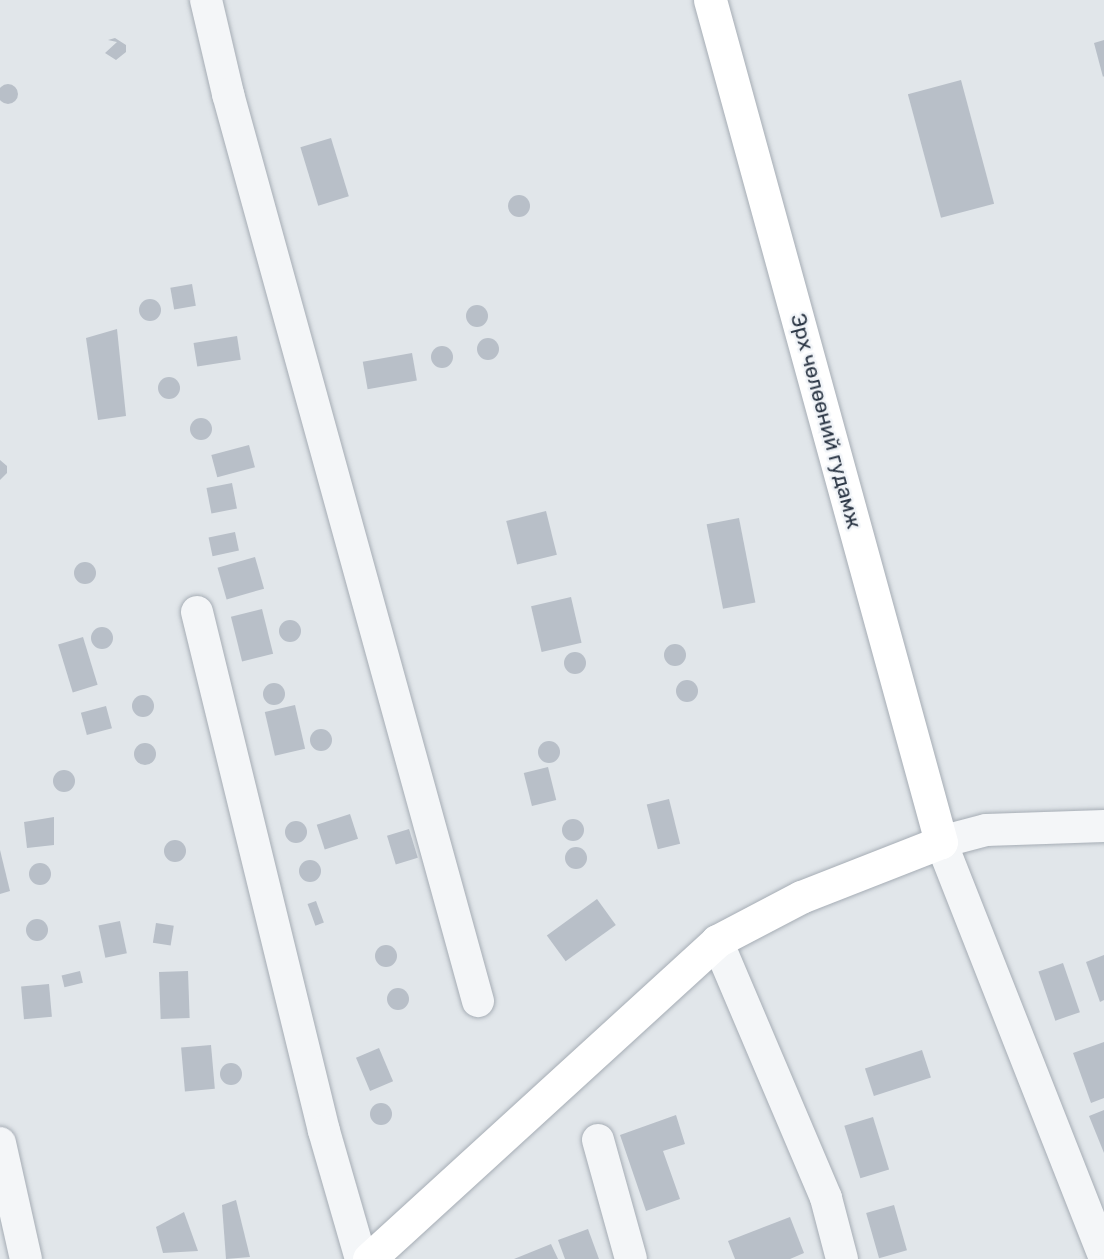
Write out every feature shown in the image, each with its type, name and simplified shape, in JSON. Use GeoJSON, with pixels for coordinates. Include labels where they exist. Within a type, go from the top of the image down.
{"type":"FeatureCollection","features":[{"type":"Feature","properties":{"kind":"main road","name":"Эрх чөлөөний гудамж"},"geometry":{"type":"LineString","coordinates":[[710,0],[941,842]]}},
{"type":"Feature","properties":{"kind":"main road"},"geometry":{"type":"LineString","coordinates":[[369,1259],[717,940],[801,897],[941,842]]}},
{"type":"Feature","properties":{"kind":"street"},"geometry":{"type":"LineString","coordinates":[[206,0],[228,93],[478,1001]]}},
{"type":"Feature","properties":{"kind":"street"},"geometry":{"type":"LineString","coordinates":[[197,612],[324,1131],[361,1259]]}},
{"type":"Feature","properties":{"kind":"street"},"geometry":{"type":"LineString","coordinates":[[1104,825],[986,830],[941,842],[1104,1256]]}},
{"type":"Feature","properties":{"kind":"street"},"geometry":{"type":"LineString","coordinates":[[717,940],[826,1198],[842,1259]]}},
{"type":"Feature","properties":{"kind":"street"},"geometry":{"type":"LineString","coordinates":[[598,1140],[631,1259]]}},
{"type":"Feature","properties":{"kind":"street"},"geometry":{"type":"LineString","coordinates":[[0,1143],[26,1259]]}},
{"type":"Feature","properties":{"kind":"building"},"geometry":{"type":"Polygon","coordinates":[[[115,38],[126,45],[126,52],[116,60],[105,53],[117,42],[108,40],[115,38]]]}},
{"type":"Feature","properties":{"kind":"building"},"geometry":{"type":"Polygon","coordinates":[[[1104,40],[1104,76],[1103,77],[1094,43],[1104,40]]]}},
{"type":"Feature","properties":{"kind":"building"},"geometry":{"type":"Polygon","coordinates":[[[961,80],[994,204],[941,218],[908,94],[961,80]]]}},
{"type":"Feature","properties":{"kind":"building"},"geometry":{"type":"Polygon","coordinates":[[[8,84],[15,87],[18,94],[15,101],[8,104],[1,101],[-2,94],[1,87],[8,84]]]}},
{"type":"Feature","properties":{"kind":"building"},"geometry":{"type":"Polygon","coordinates":[[[331,138],[349,196],[318,206],[300,147],[331,138]]]}},
{"type":"Feature","properties":{"kind":"building"},"geometry":{"type":"Polygon","coordinates":[[[519,195],[527,198],[530,206],[527,214],[519,217],[511,214],[508,206],[511,198],[519,195]]]}},
{"type":"Feature","properties":{"kind":"building"},"geometry":{"type":"Polygon","coordinates":[[[192,284],[196,306],[174,309],[170,288],[192,284]]]}},
{"type":"Feature","properties":{"kind":"building"},"geometry":{"type":"Polygon","coordinates":[[[150,299],[158,302],[161,310],[158,318],[150,321],[142,318],[139,310],[142,302],[150,299]]]}},
{"type":"Feature","properties":{"kind":"building"},"geometry":{"type":"Polygon","coordinates":[[[477,305],[485,308],[488,316],[485,324],[477,327],[469,324],[466,316],[469,308],[477,305]]]}},
{"type":"Feature","properties":{"kind":"building"},"geometry":{"type":"Polygon","coordinates":[[[117,329],[126,416],[98,420],[86,338],[117,329]]]}},
{"type":"Feature","properties":{"kind":"building"},"geometry":{"type":"Polygon","coordinates":[[[237,336],[241,360],[197,367],[194,343],[237,336]]]}},
{"type":"Feature","properties":{"kind":"building"},"geometry":{"type":"Polygon","coordinates":[[[488,338],[496,341],[499,349],[496,357],[488,360],[480,357],[477,349],[480,341],[488,338]]]}},
{"type":"Feature","properties":{"kind":"building"},"geometry":{"type":"Polygon","coordinates":[[[442,346],[450,349],[453,357],[450,365],[442,368],[434,365],[431,357],[434,349],[442,346]]]}},
{"type":"Feature","properties":{"kind":"building"},"geometry":{"type":"Polygon","coordinates":[[[412,353],[417,381],[368,389],[363,362],[412,353]]]}},
{"type":"Feature","properties":{"kind":"building"},"geometry":{"type":"Polygon","coordinates":[[[169,377],[177,380],[180,388],[177,396],[169,399],[161,396],[158,388],[161,380],[169,377]]]}},
{"type":"Feature","properties":{"kind":"building"},"geometry":{"type":"Polygon","coordinates":[[[201,418],[209,421],[212,429],[209,437],[201,440],[193,437],[190,429],[193,421],[201,418]]]}},
{"type":"Feature","properties":{"kind":"building"},"geometry":{"type":"Polygon","coordinates":[[[249,445],[255,467],[217,477],[211,455],[249,445]]]}},
{"type":"Feature","properties":{"kind":"building"},"geometry":{"type":"Polygon","coordinates":[[[0,460],[7,466],[7,473],[0,480],[0,460]]]}},
{"type":"Feature","properties":{"kind":"building"},"geometry":{"type":"Polygon","coordinates":[[[232,483],[237,509],[211,513],[206,488],[232,483]]]}},
{"type":"Feature","properties":{"kind":"building"},"geometry":{"type":"Polygon","coordinates":[[[546,511],[557,555],[517,565],[506,521],[546,511]]]}},
{"type":"Feature","properties":{"kind":"building"},"geometry":{"type":"Polygon","coordinates":[[[739,518],[755,602],[723,609],[707,524],[739,518]]]}},
{"type":"Feature","properties":{"kind":"building"},"geometry":{"type":"Polygon","coordinates":[[[235,532],[239,551],[213,556],[209,538],[235,532]]]}},
{"type":"Feature","properties":{"kind":"building"},"geometry":{"type":"Polygon","coordinates":[[[255,557],[264,589],[227,599],[218,568],[255,557]]]}},
{"type":"Feature","properties":{"kind":"building"},"geometry":{"type":"Polygon","coordinates":[[[85,562],[93,565],[96,573],[93,581],[85,584],[77,581],[74,573],[77,565],[85,562]]]}},
{"type":"Feature","properties":{"kind":"building"},"geometry":{"type":"Polygon","coordinates":[[[571,597],[582,643],[542,652],[531,606],[571,597]]]}},
{"type":"Feature","properties":{"kind":"building"},"geometry":{"type":"Polygon","coordinates":[[[262,609],[273,654],[242,661],[231,617],[262,609]]]}},
{"type":"Feature","properties":{"kind":"building"},"geometry":{"type":"Polygon","coordinates":[[[290,620],[298,623],[301,631],[298,639],[290,642],[282,639],[279,631],[282,623],[290,620]]]}},
{"type":"Feature","properties":{"kind":"building"},"geometry":{"type":"Polygon","coordinates":[[[102,627],[110,630],[113,638],[110,646],[102,649],[94,646],[91,638],[94,630],[102,627]]]}},
{"type":"Feature","properties":{"kind":"building"},"geometry":{"type":"Polygon","coordinates":[[[83,637],[98,685],[73,692],[58,645],[83,637]]]}},
{"type":"Feature","properties":{"kind":"building"},"geometry":{"type":"Polygon","coordinates":[[[675,644],[683,647],[686,655],[683,663],[675,666],[667,663],[664,655],[667,647],[675,644]]]}},
{"type":"Feature","properties":{"kind":"building"},"geometry":{"type":"Polygon","coordinates":[[[575,652],[583,655],[586,663],[583,671],[575,674],[567,671],[564,663],[567,655],[575,652]]]}},
{"type":"Feature","properties":{"kind":"building"},"geometry":{"type":"Polygon","coordinates":[[[687,680],[695,683],[698,691],[695,699],[687,702],[679,699],[676,691],[679,683],[687,680]]]}},
{"type":"Feature","properties":{"kind":"building"},"geometry":{"type":"Polygon","coordinates":[[[274,683],[282,686],[285,694],[282,702],[274,705],[266,702],[263,694],[266,686],[274,683]]]}},
{"type":"Feature","properties":{"kind":"building"},"geometry":{"type":"Polygon","coordinates":[[[143,695],[151,698],[154,706],[151,714],[143,717],[135,714],[132,706],[135,698],[143,695]]]}},
{"type":"Feature","properties":{"kind":"building"},"geometry":{"type":"Polygon","coordinates":[[[295,705],[305,749],[275,756],[265,712],[295,705]]]}},
{"type":"Feature","properties":{"kind":"building"},"geometry":{"type":"Polygon","coordinates":[[[106,706],[112,728],[87,735],[81,713],[106,706]]]}},
{"type":"Feature","properties":{"kind":"building"},"geometry":{"type":"Polygon","coordinates":[[[321,729],[329,732],[332,740],[329,748],[321,751],[313,748],[310,740],[313,732],[321,729]]]}},
{"type":"Feature","properties":{"kind":"building"},"geometry":{"type":"Polygon","coordinates":[[[549,741],[557,744],[560,752],[557,760],[549,763],[541,760],[538,752],[541,744],[549,741]]]}},
{"type":"Feature","properties":{"kind":"building"},"geometry":{"type":"Polygon","coordinates":[[[145,743],[153,746],[156,754],[153,762],[145,765],[137,762],[134,754],[137,746],[145,743]]]}},
{"type":"Feature","properties":{"kind":"building"},"geometry":{"type":"Polygon","coordinates":[[[548,767],[556,800],[532,806],[524,773],[548,767]]]}},
{"type":"Feature","properties":{"kind":"building"},"geometry":{"type":"Polygon","coordinates":[[[64,770],[72,773],[75,781],[72,789],[64,792],[56,789],[53,781],[56,773],[64,770]]]}},
{"type":"Feature","properties":{"kind":"building"},"geometry":{"type":"Polygon","coordinates":[[[669,799],[680,844],[658,849],[647,805],[669,799]]]}},
{"type":"Feature","properties":{"kind":"building"},"geometry":{"type":"Polygon","coordinates":[[[350,814],[358,839],[325,850],[317,825],[350,814]]]}},
{"type":"Feature","properties":{"kind":"building"},"geometry":{"type":"Polygon","coordinates":[[[54,817],[54,845],[27,848],[24,822],[54,817]]]}},
{"type":"Feature","properties":{"kind":"building"},"geometry":{"type":"Polygon","coordinates":[[[573,819],[581,822],[584,830],[581,838],[573,841],[565,838],[562,830],[565,822],[573,819]]]}},
{"type":"Feature","properties":{"kind":"building"},"geometry":{"type":"Polygon","coordinates":[[[296,821],[304,824],[307,832],[304,840],[296,843],[288,840],[285,832],[288,824],[296,821]]]}},
{"type":"Feature","properties":{"kind":"building"},"geometry":{"type":"Polygon","coordinates":[[[409,829],[418,858],[396,864],[387,836],[409,829]]]}},
{"type":"Feature","properties":{"kind":"building"},"geometry":{"type":"Polygon","coordinates":[[[175,840],[183,843],[186,851],[183,859],[175,862],[167,859],[164,851],[167,843],[175,840]]]}},
{"type":"Feature","properties":{"kind":"building"},"geometry":{"type":"Polygon","coordinates":[[[576,847],[584,850],[587,858],[584,866],[576,869],[568,866],[565,858],[568,850],[576,847]]]}},
{"type":"Feature","properties":{"kind":"building"},"geometry":{"type":"Polygon","coordinates":[[[0,850],[10,891],[0,894],[0,850]]]}},
{"type":"Feature","properties":{"kind":"building"},"geometry":{"type":"Polygon","coordinates":[[[310,860],[318,863],[321,871],[318,879],[310,882],[302,879],[299,871],[302,863],[310,860]]]}},
{"type":"Feature","properties":{"kind":"building"},"geometry":{"type":"Polygon","coordinates":[[[40,863],[48,866],[51,874],[48,882],[40,885],[32,882],[29,874],[32,866],[40,863]]]}},
{"type":"Feature","properties":{"kind":"building"},"geometry":{"type":"Polygon","coordinates":[[[597,899],[616,925],[566,961],[547,935],[597,899]]]}},
{"type":"Feature","properties":{"kind":"building"},"geometry":{"type":"Polygon","coordinates":[[[316,901],[324,923],[315,926],[308,904],[316,901]]]}},
{"type":"Feature","properties":{"kind":"building"},"geometry":{"type":"Polygon","coordinates":[[[37,919],[45,922],[48,930],[45,938],[37,941],[29,938],[26,930],[29,922],[37,919]]]}},
{"type":"Feature","properties":{"kind":"building"},"geometry":{"type":"Polygon","coordinates":[[[120,921],[127,953],[105,958],[98,926],[120,921]]]}},
{"type":"Feature","properties":{"kind":"building"},"geometry":{"type":"Polygon","coordinates":[[[156,923],[174,926],[171,946],[153,943],[156,923]]]}},
{"type":"Feature","properties":{"kind":"building"},"geometry":{"type":"Polygon","coordinates":[[[386,945],[394,948],[397,956],[394,964],[386,967],[378,964],[375,956],[378,948],[386,945]]]}},
{"type":"Feature","properties":{"kind":"building"},"geometry":{"type":"Polygon","coordinates":[[[1104,955],[1104,1000],[1100,1002],[1086,962],[1104,955]]]}},
{"type":"Feature","properties":{"kind":"building"},"geometry":{"type":"Polygon","coordinates":[[[1063,963],[1080,1012],[1055,1021],[1038,971],[1063,963]]]}},
{"type":"Feature","properties":{"kind":"building"},"geometry":{"type":"Polygon","coordinates":[[[80,971],[83,983],[64,987],[62,976],[80,971]]]}},
{"type":"Feature","properties":{"kind":"building"},"geometry":{"type":"Polygon","coordinates":[[[188,971],[190,1018],[161,1019],[159,972],[188,971]]]}},
{"type":"Feature","properties":{"kind":"building"},"geometry":{"type":"Polygon","coordinates":[[[49,984],[52,1017],[24,1019],[21,986],[49,984]]]}},
{"type":"Feature","properties":{"kind":"building"},"geometry":{"type":"Polygon","coordinates":[[[398,988],[406,991],[409,999],[406,1007],[398,1010],[390,1007],[387,999],[390,991],[398,988]]]}},
{"type":"Feature","properties":{"kind":"building"},"geometry":{"type":"Polygon","coordinates":[[[1104,1042],[1104,1098],[1091,1103],[1073,1053],[1104,1042]]]}},
{"type":"Feature","properties":{"kind":"building"},"geometry":{"type":"Polygon","coordinates":[[[211,1045],[215,1089],[185,1091],[181,1048],[211,1045]]]}},
{"type":"Feature","properties":{"kind":"building"},"geometry":{"type":"Polygon","coordinates":[[[379,1048],[393,1081],[370,1091],[356,1058],[379,1048]]]}},
{"type":"Feature","properties":{"kind":"building"},"geometry":{"type":"Polygon","coordinates":[[[922,1050],[931,1078],[874,1096],[865,1069],[922,1050]]]}},
{"type":"Feature","properties":{"kind":"building"},"geometry":{"type":"Polygon","coordinates":[[[231,1063],[239,1066],[242,1074],[239,1082],[231,1085],[223,1082],[220,1074],[223,1066],[231,1063]]]}},
{"type":"Feature","properties":{"kind":"building"},"geometry":{"type":"Polygon","coordinates":[[[381,1103],[389,1106],[392,1114],[389,1122],[381,1125],[373,1122],[370,1114],[373,1106],[381,1103]]]}},
{"type":"Feature","properties":{"kind":"building"},"geometry":{"type":"Polygon","coordinates":[[[1104,1110],[1104,1153],[1089,1116],[1104,1110]]]}},
{"type":"Feature","properties":{"kind":"building"},"geometry":{"type":"Polygon","coordinates":[[[676,1115],[685,1144],[663,1151],[680,1199],[646,1211],[620,1135],[676,1115]]]}},
{"type":"Feature","properties":{"kind":"building"},"geometry":{"type":"Polygon","coordinates":[[[873,1117],[889,1170],[860,1178],[844,1126],[873,1117]]]}},
{"type":"Feature","properties":{"kind":"building"},"geometry":{"type":"Polygon","coordinates":[[[236,1200],[250,1257],[226,1259],[222,1205],[236,1200]]]}},
{"type":"Feature","properties":{"kind":"building"},"geometry":{"type":"Polygon","coordinates":[[[894,1205],[907,1250],[879,1258],[866,1213],[894,1205]]]}},
{"type":"Feature","properties":{"kind":"building"},"geometry":{"type":"Polygon","coordinates":[[[184,1212],[198,1251],[163,1253],[156,1227],[184,1212]]]}},
{"type":"Feature","properties":{"kind":"building"},"geometry":{"type":"Polygon","coordinates":[[[790,1217],[804,1253],[790,1259],[735,1259],[728,1241],[790,1217]]]}},
{"type":"Feature","properties":{"kind":"building"},"geometry":{"type":"Polygon","coordinates":[[[588,1229],[599,1259],[565,1259],[558,1240],[588,1229]]]}},
{"type":"Feature","properties":{"kind":"building"},"geometry":{"type":"Polygon","coordinates":[[[551,1244],[558,1259],[514,1259],[551,1244]]]}}]}
